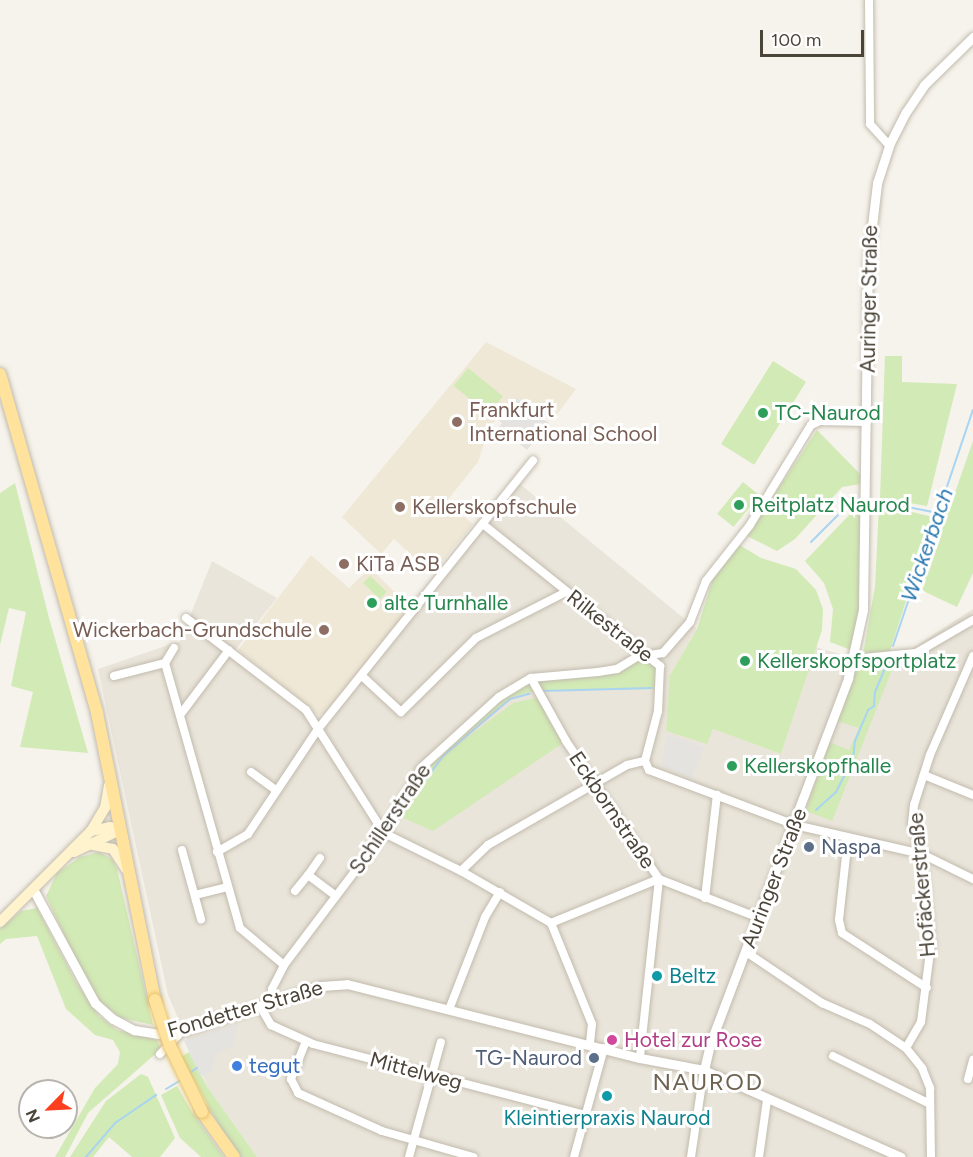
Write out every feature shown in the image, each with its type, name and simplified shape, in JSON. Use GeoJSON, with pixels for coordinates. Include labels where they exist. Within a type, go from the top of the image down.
{"type":"FeatureCollection","features":[{"type":"Feature","properties":{"kind":"main road"},"geometry":{"type":"LineString","coordinates":[[0,374],[89,684],[110,775],[154,1000],[173,1054],[202,1112],[234,1157]]}},
{"type":"Feature","properties":{"kind":"main road"},"geometry":{"type":"LineString","coordinates":[[0,922],[91,831],[105,808],[110,775]]}},
{"type":"Feature","properties":{"kind":"main road"},"geometry":{"type":"LineString","coordinates":[[91,831],[110,826],[120,830]]}},
{"type":"Feature","properties":{"kind":"main road"},"geometry":{"type":"LineString","coordinates":[[64,858],[120,830]]}},
{"type":"Feature","properties":{"kind":"main road"},"geometry":{"type":"LineString","coordinates":[[90,845],[113,849],[129,880]]}},
{"type":"Feature","properties":{"kind":"street"},"geometry":{"type":"LineString","coordinates":[[869,0],[870,124],[889,145]]}},
{"type":"Feature","properties":{"kind":"street","name":"Auringer Straße"},"geometry":{"type":"LineString","coordinates":[[704,1070],[710,1044],[795,825],[853,659],[863,610],[870,222],[889,145],[924,85],[973,37]]}},
{"type":"Feature","properties":{"kind":"street","name":"Schillerstraße"},"geometry":{"type":"LineString","coordinates":[[274,1002],[272,989],[284,965],[384,833],[422,767],[499,697],[531,678],[617,669],[637,657],[651,657],[663,653],[690,622],[710,574],[750,525],[811,425],[820,421],[867,422]]}},
{"type":"Feature","properties":{"kind":"street"},"geometry":{"type":"LineString","coordinates":[[217,852],[248,834],[318,729],[484,525],[533,461]]}},
{"type":"Feature","properties":{"kind":"street","name":"Rilkestraße"},"geometry":{"type":"LineString","coordinates":[[484,525],[660,666],[657,711],[645,761]]}},
{"type":"Feature","properties":{"kind":"street"},"geometry":{"type":"LineString","coordinates":[[362,676],[401,712],[476,638],[566,592]]}},
{"type":"Feature","properties":{"kind":"street"},"geometry":{"type":"LineString","coordinates":[[186,618],[306,710],[384,833],[500,892],[551,923],[592,1024],[590,1044]]}},
{"type":"Feature","properties":{"kind":"street"},"geometry":{"type":"LineString","coordinates":[[853,659],[916,653],[973,620]]}},
{"type":"Feature","properties":{"kind":"street"},"geometry":{"type":"LineString","coordinates":[[114,676],[165,663],[174,648]]}},
{"type":"Feature","properties":{"kind":"street"},"geometry":{"type":"LineString","coordinates":[[180,715],[230,650]]}},
{"type":"Feature","properties":{"kind":"street","name":"Hofäckerstraße"},"geometry":{"type":"LineString","coordinates":[[906,1048],[918,1031],[927,988],[931,944],[922,854],[912,824],[924,775],[973,656]]}},
{"type":"Feature","properties":{"kind":"street"},"geometry":{"type":"LineString","coordinates":[[165,663],[226,887],[240,928],[284,965]]}},
{"type":"Feature","properties":{"kind":"street","name":"Eckbornstraße"},"geometry":{"type":"LineString","coordinates":[[531,678],[566,741],[658,879],[640,1058]]}},
{"type":"Feature","properties":{"kind":"street"},"geometry":{"type":"LineString","coordinates":[[461,871],[488,845],[595,782],[627,765],[645,761],[649,770],[795,825],[922,854],[973,879]]}},
{"type":"Feature","properties":{"kind":"street"},"geometry":{"type":"LineString","coordinates":[[251,772],[276,790]]}},
{"type":"Feature","properties":{"kind":"street"},"geometry":{"type":"LineString","coordinates":[[924,775],[973,795]]}},
{"type":"Feature","properties":{"kind":"street"},"geometry":{"type":"LineString","coordinates":[[705,898],[717,795]]}},
{"type":"Feature","properties":{"kind":"street"},"geometry":{"type":"LineString","coordinates":[[848,838],[839,920],[842,933],[927,988]]}},
{"type":"Feature","properties":{"kind":"street"},"geometry":{"type":"LineString","coordinates":[[182,850],[201,919]]}},
{"type":"Feature","properties":{"kind":"street","name":"Schillerstraße"},"geometry":{"type":"LineString","coordinates":[[295,891],[320,858]]}},
{"type":"Feature","properties":{"kind":"street","name":"Schillerstraße"},"geometry":{"type":"LineString","coordinates":[[308,875],[336,896]]}},
{"type":"Feature","properties":{"kind":"street"},"geometry":{"type":"LineString","coordinates":[[551,923],[658,879],[759,918]]}},
{"type":"Feature","properties":{"kind":"street"},"geometry":{"type":"LineString","coordinates":[[195,895],[226,887]]}},
{"type":"Feature","properties":{"kind":"street","name":"Fondetter Straße"},"geometry":{"type":"LineString","coordinates":[[33,889],[88,993],[103,1011],[123,1025],[146,1033],[182,1031],[321,986],[347,984],[450,1007],[640,1058],[704,1070],[767,1101],[901,1157]]}},
{"type":"Feature","properties":{"kind":"street"},"geometry":{"type":"LineString","coordinates":[[450,1007],[476,937],[500,892]]}},
{"type":"Feature","properties":{"kind":"street"},"geometry":{"type":"LineString","coordinates":[[746,952],[822,1003],[870,1024],[906,1048],[922,1068],[930,1088],[931,1157]]}},
{"type":"Feature","properties":{"kind":"street","name":"Mittelweg"},"geometry":{"type":"LineString","coordinates":[[260,1006],[271,1025],[306,1041],[585,1115]]}},
{"type":"Feature","properties":{"kind":"street"},"geometry":{"type":"LineString","coordinates":[[160,1054],[182,1031]]}},
{"type":"Feature","properties":{"kind":"street"},"geometry":{"type":"LineString","coordinates":[[306,1041],[291,1079],[298,1093],[413,1142],[473,1157]]}},
{"type":"Feature","properties":{"kind":"street"},"geometry":{"type":"LineString","coordinates":[[409,1157],[441,1042]]}},
{"type":"Feature","properties":{"kind":"street"},"geometry":{"type":"LineString","coordinates":[[574,1157],[604,1048]]}},
{"type":"Feature","properties":{"kind":"street"},"geometry":{"type":"LineString","coordinates":[[832,1056],[930,1104]]}},
{"type":"Feature","properties":{"kind":"street"},"geometry":{"type":"LineString","coordinates":[[968,1079],[973,1060]]}},
{"type":"Feature","properties":{"kind":"street"},"geometry":{"type":"LineString","coordinates":[[690,1157],[704,1070]]}},
{"type":"Feature","properties":{"kind":"street"},"geometry":{"type":"LineString","coordinates":[[759,1157],[767,1101]]}},
{"type":"Feature","properties":{"kind":"shaded area"},"geometry":{"type":"Polygon","coordinates":[[[486,342],[576,389],[552,421],[516,397],[492,424],[495,430],[485,440],[478,462],[446,502],[473,524],[432,574],[394,539],[381,554],[342,517],[486,342]]]}},
{"type":"Feature","properties":{"kind":"shaded area"},"geometry":{"type":"Polygon","coordinates":[[[516,397],[549,423],[527,450],[499,427],[502,423],[498,420],[516,397]]]}},
{"type":"Feature","properties":{"kind":"shaded area"},"geometry":{"type":"Polygon","coordinates":[[[520,484],[697,629],[670,675],[706,743],[713,729],[781,754],[816,647],[849,657],[908,651],[973,609],[973,1157],[257,1157],[208,1088],[168,995],[98,669],[180,641],[212,561],[277,598],[232,654],[324,727],[520,484]]]}},
{"type":"Feature","properties":{"kind":"shaded area","name":"Wickerbach-Grundschule"},"geometry":{"type":"Polygon","coordinates":[[[311,555],[349,588],[370,568],[412,609],[324,714],[318,715],[238,650],[311,555]]]}},
{"type":"Feature","properties":{"kind":"shaded area","name":"Kellerskopfhalle"},"geometry":{"type":"Polygon","coordinates":[[[667,734],[705,747],[691,779],[661,766],[667,734]]]}},
{"type":"Feature","properties":{"kind":"shaded area"},"geometry":{"type":"Polygon","coordinates":[[[238,1023],[233,1047],[217,1053],[211,1072],[201,1077],[184,1041],[238,1023]]]}},
{"type":"Feature","properties":{"kind":"green space"},"geometry":{"type":"Polygon","coordinates":[[[885,356],[902,356],[902,382],[957,384],[927,506],[880,498],[885,356]]]}},
{"type":"Feature","properties":{"kind":"green space","name":"TC-Naurod"},"geometry":{"type":"Polygon","coordinates":[[[773,361],[806,382],[754,465],[721,444],[773,361]]]}},
{"type":"Feature","properties":{"kind":"green space"},"geometry":{"type":"Polygon","coordinates":[[[468,368],[503,396],[488,414],[454,386],[468,368]]]}},
{"type":"Feature","properties":{"kind":"green space"},"geometry":{"type":"Polygon","coordinates":[[[817,430],[861,475],[861,484],[842,487],[795,539],[777,551],[747,536],[817,430]]]}},
{"type":"Feature","properties":{"kind":"green space"},"geometry":{"type":"Polygon","coordinates":[[[973,441],[973,573],[957,607],[921,590],[973,441]]]}},
{"type":"Feature","properties":{"kind":"green space","name":"Reitplatz Naurod"},"geometry":{"type":"Polygon","coordinates":[[[743,482],[759,495],[734,527],[717,514],[743,482]]]}},
{"type":"Feature","properties":{"kind":"green space"},"geometry":{"type":"Polygon","coordinates":[[[15,483],[49,618],[88,753],[20,747],[33,692],[11,686],[26,612],[9,608],[0,645],[0,493],[15,483]]]}},
{"type":"Feature","properties":{"kind":"green space"},"geometry":{"type":"Polygon","coordinates":[[[879,504],[933,517],[890,651],[863,654],[875,587],[879,504]]]}},
{"type":"Feature","properties":{"kind":"green space"},"geometry":{"type":"Polygon","coordinates":[[[854,510],[860,510],[859,608],[851,650],[830,642],[833,609],[824,583],[805,561],[854,510]]]}},
{"type":"Feature","properties":{"kind":"green space","name":"Kellerskopfsportplatz"},"geometry":{"type":"Polygon","coordinates":[[[738,544],[761,558],[796,569],[816,590],[823,609],[822,630],[781,754],[713,729],[707,744],[666,731],[670,675],[697,629],[715,572],[738,544]]]}},
{"type":"Feature","properties":{"kind":"green space"},"geometry":{"type":"Polygon","coordinates":[[[370,576],[387,592],[380,599],[363,583],[370,576]]]}},
{"type":"Feature","properties":{"kind":"green space"},"geometry":{"type":"Polygon","coordinates":[[[637,657],[651,657],[660,666],[659,689],[536,691],[511,697],[453,748],[513,703],[540,697],[566,741],[433,831],[394,814],[422,767],[499,697],[531,678],[598,672],[637,657]]]}},
{"type":"Feature","properties":{"kind":"green space"},"geometry":{"type":"Polygon","coordinates":[[[887,658],[896,660],[832,821],[806,811],[829,742],[849,750],[859,728],[837,721],[856,661],[887,658]]]}},
{"type":"Feature","properties":{"kind":"green space"},"geometry":{"type":"Polygon","coordinates":[[[99,852],[112,859],[117,869],[153,1025],[121,1018],[101,1003],[84,978],[46,896],[57,873],[80,857],[99,852]]]}},
{"type":"Feature","properties":{"kind":"green space"},"geometry":{"type":"Polygon","coordinates":[[[37,908],[76,982],[99,1016],[117,1030],[157,1040],[161,1049],[88,1113],[78,1132],[78,1117],[95,1088],[118,1064],[120,1052],[113,1040],[95,1035],[66,1009],[37,936],[6,939],[0,944],[0,929],[21,911],[37,908]]]}},
{"type":"Feature","properties":{"kind":"green space"},"geometry":{"type":"Polygon","coordinates":[[[189,1052],[208,1088],[257,1157],[241,1157],[220,1127],[181,1057],[189,1052]]]}},
{"type":"Feature","properties":{"kind":"green space"},"geometry":{"type":"Polygon","coordinates":[[[141,1074],[148,1077],[175,1138],[160,1157],[132,1157],[109,1137],[93,1157],[70,1157],[106,1101],[141,1074]]]}},
{"type":"Feature","properties":{"kind":"green space"},"geometry":{"type":"Polygon","coordinates":[[[177,1086],[192,1112],[224,1157],[201,1157],[180,1138],[161,1095],[177,1086]]]}},
{"type":"Feature","properties":{"kind":"green space"},"geometry":{"type":"Polygon","coordinates":[[[65,1139],[74,1139],[65,1157],[55,1157],[65,1139]]]}},
{"type":"Feature","properties":{"kind":"waterway","name":"Wickerbach"},"geometry":{"type":"LineString","coordinates":[[893,646],[973,410]]}},
{"type":"Feature","properties":{"kind":"waterway"},"geometry":{"type":"LineString","coordinates":[[811,542],[850,503],[859,499]]}},
{"type":"Feature","properties":{"kind":"waterway"},"geometry":{"type":"LineString","coordinates":[[877,501],[938,513]]}},
{"type":"Feature","properties":{"kind":"waterway","name":"Wickerbach"},"geometry":{"type":"LineString","coordinates":[[816,810],[836,792],[853,759],[855,741],[868,710],[874,706],[875,692],[888,661]]}},
{"type":"Feature","properties":{"kind":"waterway"},"geometry":{"type":"LineString","coordinates":[[542,691],[652,688]]}},
{"type":"Feature","properties":{"kind":"waterway"},"geometry":{"type":"LineString","coordinates":[[419,789],[443,756],[510,699],[529,694]]}},
{"type":"Feature","properties":{"kind":"waterway"},"geometry":{"type":"LineString","coordinates":[[188,1074],[197,1068]]}},
{"type":"Feature","properties":{"kind":"waterway"},"geometry":{"type":"LineString","coordinates":[[166,1089],[181,1080]]}},
{"type":"Feature","properties":{"kind":"waterway"},"geometry":{"type":"LineString","coordinates":[[86,1157],[115,1123],[156,1095]]}},
{"type":"Feature","properties":{"kind":"place","name":"TC-Naurod"},"geometry":{"type":"Point","coordinates":[763,413]}},
{"type":"Feature","properties":{"kind":"place","name":"Frankfurt International School"},"geometry":{"type":"Point","coordinates":[457,422]}},
{"type":"Feature","properties":{"kind":"place","name":"Reitplatz Naurod"},"geometry":{"type":"Point","coordinates":[739,505]}},
{"type":"Feature","properties":{"kind":"place","name":"Kellerskopfschule"},"geometry":{"type":"Point","coordinates":[400,507]}},
{"type":"Feature","properties":{"kind":"place","name":"KiTa ASB"},"geometry":{"type":"Point","coordinates":[344,564]}},
{"type":"Feature","properties":{"kind":"place","name":"alte Turnhalle"},"geometry":{"type":"Point","coordinates":[372,603]}},
{"type":"Feature","properties":{"kind":"place","name":"Wickerbach-Grundschule"},"geometry":{"type":"Point","coordinates":[324,630]}},
{"type":"Feature","properties":{"kind":"place","name":"Kellerskopfsportplatz"},"geometry":{"type":"Point","coordinates":[745,661]}},
{"type":"Feature","properties":{"kind":"place","name":"Kellerskopfhalle"},"geometry":{"type":"Point","coordinates":[732,766]}},
{"type":"Feature","properties":{"kind":"place","name":"Naspa"},"geometry":{"type":"Point","coordinates":[809,847]}},
{"type":"Feature","properties":{"kind":"place","name":"Beltz"},"geometry":{"type":"Point","coordinates":[657,976]}},
{"type":"Feature","properties":{"kind":"place","name":"Hotel zur Rose"},"geometry":{"type":"Point","coordinates":[612,1040]}},
{"type":"Feature","properties":{"kind":"place","name":"TG-Naurod"},"geometry":{"type":"Point","coordinates":[594,1058]}},
{"type":"Feature","properties":{"kind":"place","name":"tegut"},"geometry":{"type":"Point","coordinates":[237,1066]}},
{"type":"Feature","properties":{"kind":"place","name":"Kleintierpraxis Naurod"},"geometry":{"type":"Point","coordinates":[607,1096]}},
{"type":"Feature","properties":{"kind":"district","name":"NAUROD"},"geometry":{"type":"Point","coordinates":[708,1082]}}]}
